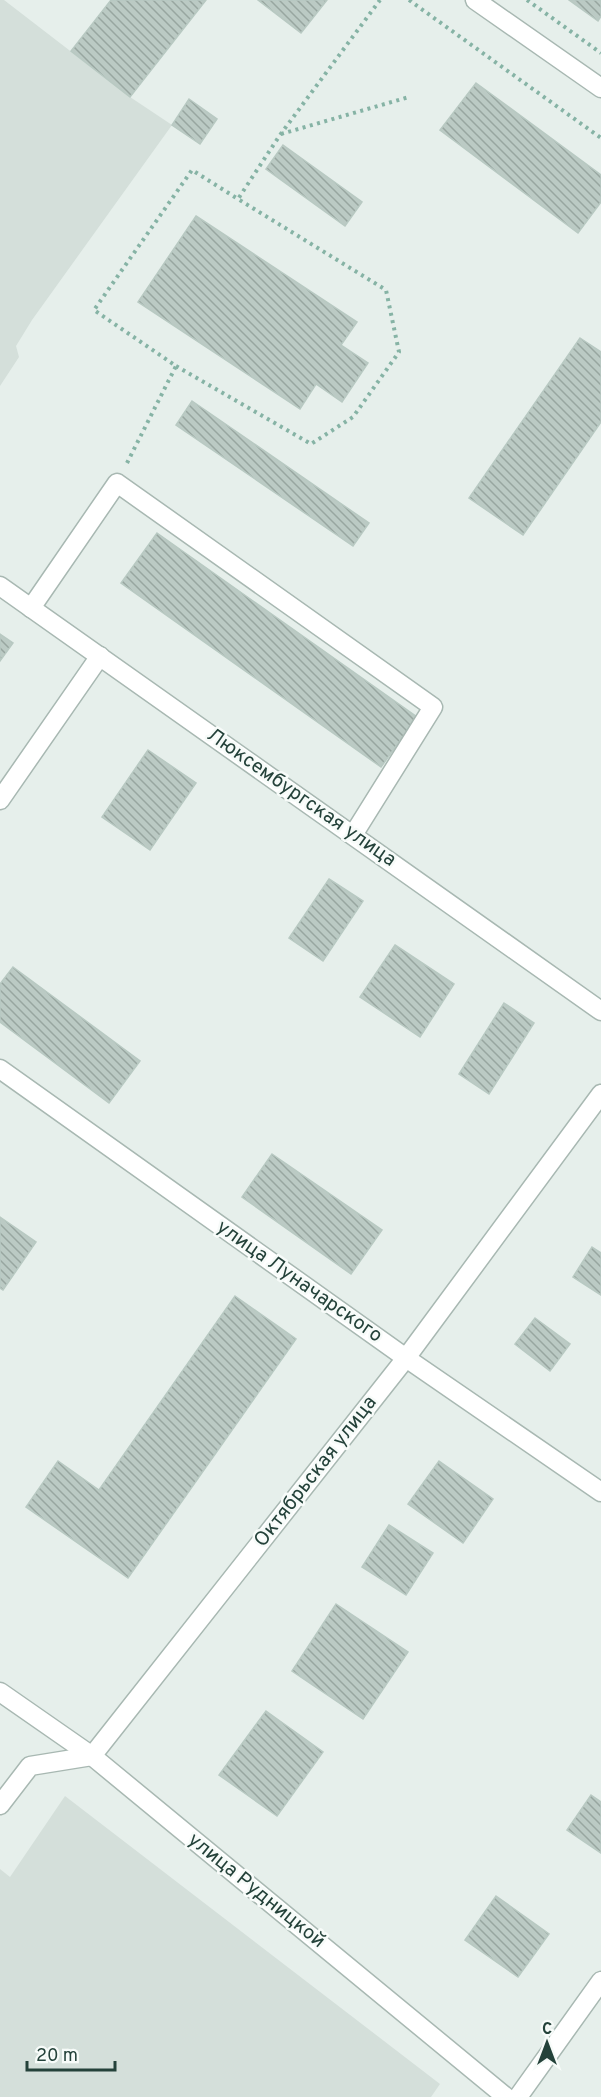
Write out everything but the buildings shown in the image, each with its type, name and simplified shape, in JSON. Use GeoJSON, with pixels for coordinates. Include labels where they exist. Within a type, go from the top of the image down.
{"type":"FeatureCollection","features":[{"type":"Feature","properties":{"kind":"street"},"geometry":{"type":"LineString","coordinates":[[475,0],[601,88]]}},
{"type":"Feature","properties":{"kind":"street"},"geometry":{"type":"LineString","coordinates":[[31,608],[117,483],[433,706],[353,835]]}},
{"type":"Feature","properties":{"kind":"street","name":"Люксембургская улица"},"geometry":{"type":"LineString","coordinates":[[0,586],[601,1011]]}},
{"type":"Feature","properties":{"kind":"street"},"geometry":{"type":"LineString","coordinates":[[0,800],[100,656]]}},
{"type":"Feature","properties":{"kind":"street","name":"улица Луначарского"},"geometry":{"type":"LineString","coordinates":[[0,1069],[406,1358],[601,1492]]}},
{"type":"Feature","properties":{"kind":"street","name":"Октябрьская улица"},"geometry":{"type":"LineString","coordinates":[[92,1756],[406,1358],[601,1094]]}},
{"type":"Feature","properties":{"kind":"street","name":"улица Рудницкой"},"geometry":{"type":"LineString","coordinates":[[0,1692],[92,1756],[506,2097]]}},
{"type":"Feature","properties":{"kind":"street"},"geometry":{"type":"LineString","coordinates":[[0,1805],[30,1766],[92,1756]]}},
{"type":"Feature","properties":{"kind":"street"},"geometry":{"type":"LineString","coordinates":[[518,2097],[601,1982]]}},
{"type":"Feature","properties":{"kind":"path"},"geometry":{"type":"LineString","coordinates":[[238,200],[280,135],[380,0]]}},
{"type":"Feature","properties":{"kind":"path"},"geometry":{"type":"LineString","coordinates":[[409,0],[601,138]]}},
{"type":"Feature","properties":{"kind":"path"},"geometry":{"type":"LineString","coordinates":[[527,0],[601,53]]}},
{"type":"Feature","properties":{"kind":"path"},"geometry":{"type":"LineString","coordinates":[[280,135],[409,97]]}},
{"type":"Feature","properties":{"kind":"path"},"geometry":{"type":"LineString","coordinates":[[192,170],[238,200],[386,290],[399,352],[353,417],[311,444],[176,366],[94,310],[192,170]]}},
{"type":"Feature","properties":{"kind":"path"},"geometry":{"type":"LineString","coordinates":[[117,483],[176,366]]}},
{"type":"Feature","properties":{"kind":"shaded area"},"geometry":{"type":"Polygon","coordinates":[[[0,0],[4,0],[130,97],[172,125],[32,320],[16,346],[19,357],[0,386],[0,0]]]}},
{"type":"Feature","properties":{"kind":"shaded area"},"geometry":{"type":"Polygon","coordinates":[[[65,1796],[440,2084],[431,2097],[0,2097],[0,1869],[10,1877],[65,1796]]]}}]}
